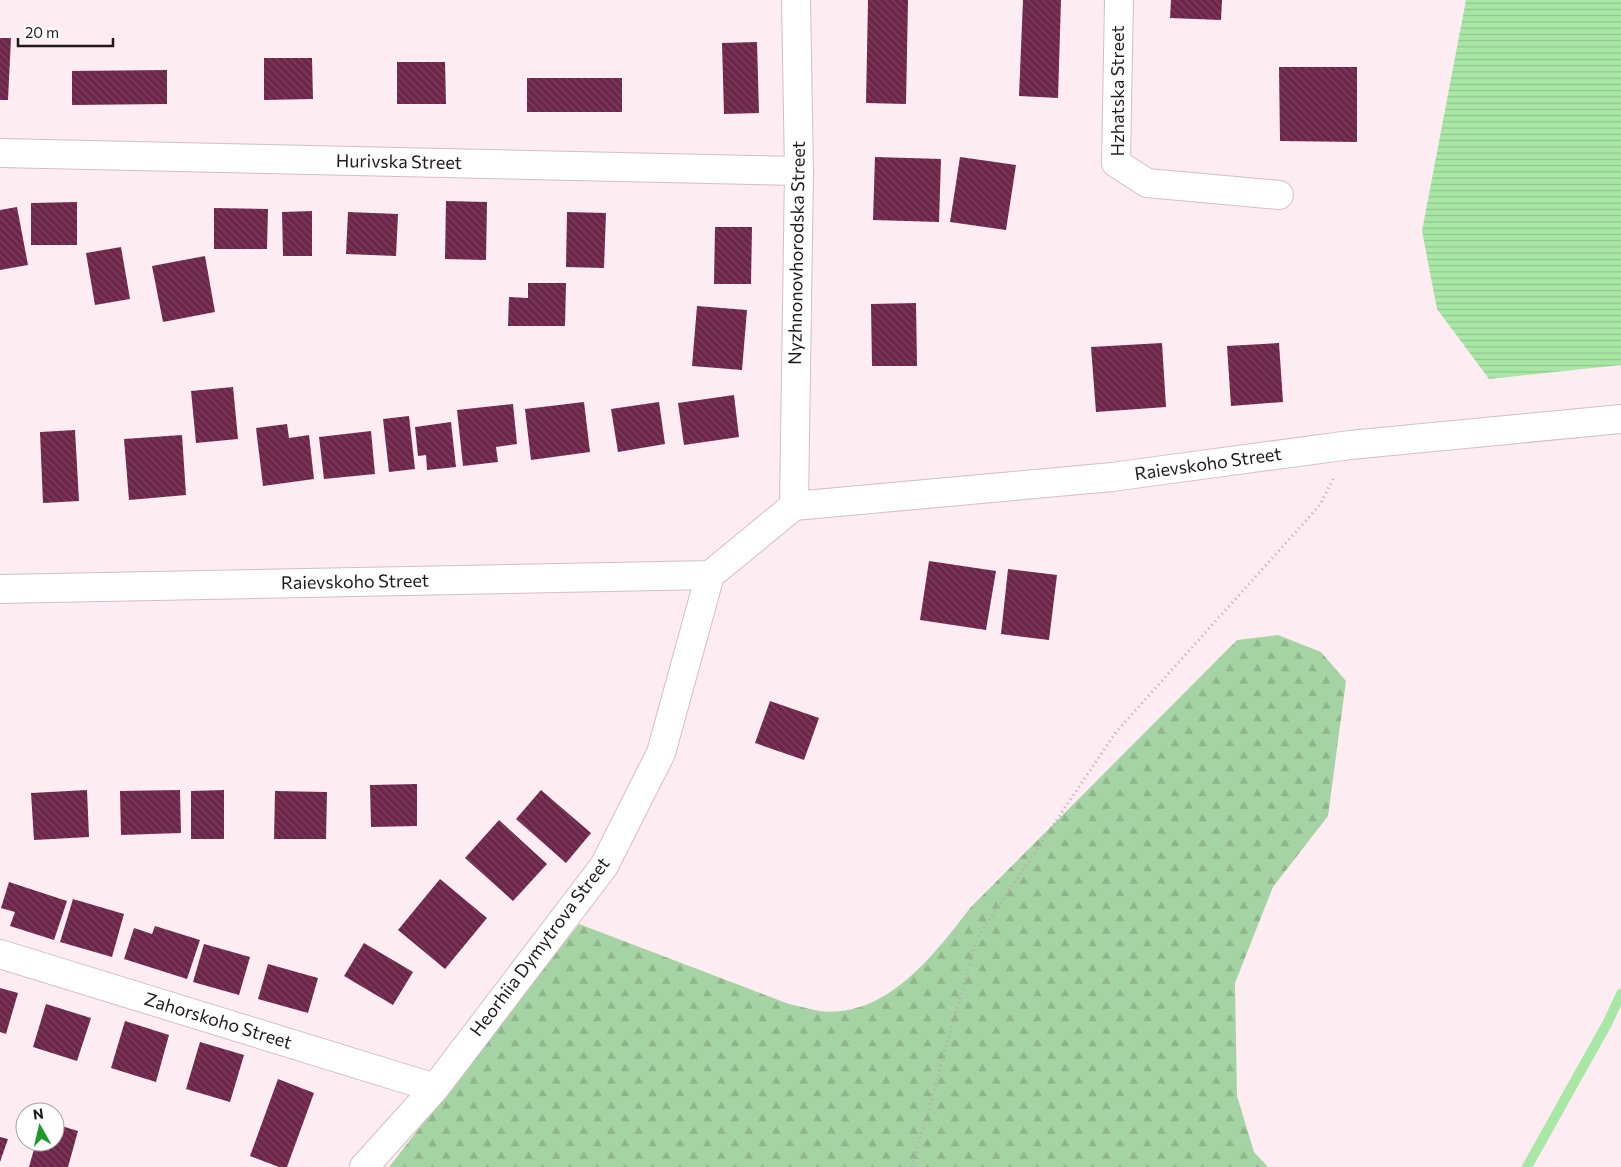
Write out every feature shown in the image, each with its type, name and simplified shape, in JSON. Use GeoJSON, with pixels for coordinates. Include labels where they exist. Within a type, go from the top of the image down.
{"type":"FeatureCollection","features":[{"type":"Feature","properties":{"kind":"street","name":"Nyzhnonovhorodska Street"},"geometry":{"type":"LineString","coordinates":[[794,506],[799,171],[796,0]]}},
{"type":"Feature","properties":{"kind":"street","name":"Hzhatska Street"},"geometry":{"type":"LineString","coordinates":[[1118,0],[1116,163],[1147,183],[1279,195]]}},
{"type":"Feature","properties":{"kind":"street","name":"Hurivska Street"},"geometry":{"type":"LineString","coordinates":[[0,153],[799,171]]}},
{"type":"Feature","properties":{"kind":"street","name":"Raievskoho Street"},"geometry":{"type":"LineString","coordinates":[[794,506],[1112,477],[1350,444],[1621,419]]}},
{"type":"Feature","properties":{"kind":"street"},"geometry":{"type":"LineString","coordinates":[[710,575],[794,506]]}},
{"type":"Feature","properties":{"kind":"street","name":"Raievskoho Street"},"geometry":{"type":"LineString","coordinates":[[0,588],[710,575]]}},
{"type":"Feature","properties":{"kind":"street","name":"Heorhiia Dymytrova Street"},"geometry":{"type":"LineString","coordinates":[[364,1167],[435,1088],[604,866],[661,753],[710,575]]}},
{"type":"Feature","properties":{"kind":"street","name":"Zahorskoho Street"},"geometry":{"type":"LineString","coordinates":[[0,954],[435,1088]]}},
{"type":"Feature","properties":{"kind":"path"},"geometry":{"type":"LineString","coordinates":[[912,1167],[977,938],[1116,732],[1320,505],[1350,444]]}},
{"type":"Feature","properties":{"kind":"green space"},"geometry":{"type":"Polygon","coordinates":[[[1278,635],[1321,652],[1346,681],[1328,816],[1273,887],[1235,983],[1237,1096],[1254,1152],[1268,1167],[389,1167],[579,924],[789,1004],[819,1011],[843,1011],[866,1005],[887,994],[924,963],[970,908],[1237,640],[1278,635]]]}},
{"type":"Feature","properties":{"kind":"shaded area"},"geometry":{"type":"Polygon","coordinates":[[[1466,0],[1621,0],[1621,365],[1489,379],[1437,309],[1422,231],[1466,0]]]}},
{"type":"Feature","properties":{"kind":"building"},"geometry":{"type":"Polygon","coordinates":[[[868,0],[908,0],[906,104],[866,103],[868,0]]]}},
{"type":"Feature","properties":{"kind":"building"},"geometry":{"type":"Polygon","coordinates":[[[1023,0],[1061,0],[1058,98],[1019,96],[1023,0]]]}},
{"type":"Feature","properties":{"kind":"building"},"geometry":{"type":"Polygon","coordinates":[[[1171,0],[1222,0],[1221,20],[1170,18],[1171,0]]]}},
{"type":"Feature","properties":{"kind":"building"},"geometry":{"type":"Polygon","coordinates":[[[0,38],[11,38],[8,100],[0,100],[0,38]]]}},
{"type":"Feature","properties":{"kind":"building"},"geometry":{"type":"Polygon","coordinates":[[[757,42],[759,113],[724,114],[722,43],[757,42]]]}},
{"type":"Feature","properties":{"kind":"building"},"geometry":{"type":"Polygon","coordinates":[[[264,58],[312,58],[313,99],[264,100],[264,58]]]}},
{"type":"Feature","properties":{"kind":"building"},"geometry":{"type":"Polygon","coordinates":[[[397,62],[445,62],[446,104],[397,104],[397,62]]]}},
{"type":"Feature","properties":{"kind":"building"},"geometry":{"type":"Polygon","coordinates":[[[1279,67],[1357,67],[1357,142],[1280,141],[1279,67]]]}},
{"type":"Feature","properties":{"kind":"building"},"geometry":{"type":"Polygon","coordinates":[[[167,70],[167,104],[72,105],[72,71],[167,70]]]}},
{"type":"Feature","properties":{"kind":"building"},"geometry":{"type":"Polygon","coordinates":[[[527,78],[622,78],[622,112],[527,112],[527,78]]]}},
{"type":"Feature","properties":{"kind":"building"},"geometry":{"type":"Polygon","coordinates":[[[875,157],[941,159],[939,222],[873,220],[875,157]]]}},
{"type":"Feature","properties":{"kind":"building"},"geometry":{"type":"Polygon","coordinates":[[[960,157],[1016,165],[1006,230],[950,222],[960,157]]]}},
{"type":"Feature","properties":{"kind":"building"},"geometry":{"type":"Polygon","coordinates":[[[446,201],[487,202],[486,260],[445,259],[446,201]]]}},
{"type":"Feature","properties":{"kind":"building"},"geometry":{"type":"Polygon","coordinates":[[[77,202],[77,245],[31,245],[31,203],[77,202]]]}},
{"type":"Feature","properties":{"kind":"building"},"geometry":{"type":"Polygon","coordinates":[[[17,207],[28,265],[0,270],[0,210],[17,207]]]}},
{"type":"Feature","properties":{"kind":"building"},"geometry":{"type":"Polygon","coordinates":[[[214,208],[268,209],[267,249],[214,249],[214,208]]]}},
{"type":"Feature","properties":{"kind":"building"},"geometry":{"type":"Polygon","coordinates":[[[312,211],[312,256],[283,256],[282,212],[312,211]]]}},
{"type":"Feature","properties":{"kind":"building"},"geometry":{"type":"Polygon","coordinates":[[[348,212],[398,214],[396,256],[346,254],[348,212]]]}},
{"type":"Feature","properties":{"kind":"building"},"geometry":{"type":"Polygon","coordinates":[[[567,212],[606,213],[604,268],[566,267],[567,212]]]}},
{"type":"Feature","properties":{"kind":"building"},"geometry":{"type":"Polygon","coordinates":[[[715,227],[752,227],[751,284],[714,284],[715,227]]]}},
{"type":"Feature","properties":{"kind":"building"},"geometry":{"type":"Polygon","coordinates":[[[121,247],[130,299],[95,305],[86,253],[121,247]]]}},
{"type":"Feature","properties":{"kind":"building"},"geometry":{"type":"Polygon","coordinates":[[[205,256],[215,312],[163,322],[152,266],[205,256]]]}},
{"type":"Feature","properties":{"kind":"building"},"geometry":{"type":"Polygon","coordinates":[[[528,283],[566,283],[565,326],[508,326],[509,297],[528,298],[528,283]]]}},
{"type":"Feature","properties":{"kind":"building"},"geometry":{"type":"Polygon","coordinates":[[[916,303],[917,366],[872,366],[871,304],[916,303]]]}},
{"type":"Feature","properties":{"kind":"building"},"geometry":{"type":"Polygon","coordinates":[[[697,306],[747,310],[742,370],[692,366],[697,306]]]}},
{"type":"Feature","properties":{"kind":"building"},"geometry":{"type":"Polygon","coordinates":[[[1162,343],[1166,407],[1096,412],[1091,347],[1162,343]]]}},
{"type":"Feature","properties":{"kind":"building"},"geometry":{"type":"Polygon","coordinates":[[[1279,343],[1283,402],[1231,406],[1227,346],[1279,343]]]}},
{"type":"Feature","properties":{"kind":"building"},"geometry":{"type":"Polygon","coordinates":[[[233,387],[238,439],[196,443],[191,391],[233,387]]]}},
{"type":"Feature","properties":{"kind":"building"},"geometry":{"type":"Polygon","coordinates":[[[734,395],[739,437],[684,445],[678,403],[734,395]]]}},
{"type":"Feature","properties":{"kind":"building"},"geometry":{"type":"Polygon","coordinates":[[[584,402],[590,452],[531,460],[525,409],[584,402]]]}},
{"type":"Feature","properties":{"kind":"building"},"geometry":{"type":"Polygon","coordinates":[[[659,402],[665,444],[618,452],[611,409],[659,402]]]}},
{"type":"Feature","properties":{"kind":"building"},"geometry":{"type":"Polygon","coordinates":[[[513,404],[517,444],[496,447],[498,462],[463,466],[457,410],[513,404]]]}},
{"type":"Feature","properties":{"kind":"building"},"geometry":{"type":"Polygon","coordinates":[[[409,416],[415,469],[389,472],[383,419],[409,416]]]}},
{"type":"Feature","properties":{"kind":"building"},"geometry":{"type":"Polygon","coordinates":[[[451,422],[456,467],[427,470],[426,455],[418,456],[415,427],[451,422]]]}},
{"type":"Feature","properties":{"kind":"building"},"geometry":{"type":"Polygon","coordinates":[[[287,424],[289,438],[309,435],[314,479],[263,486],[256,428],[287,424]]]}},
{"type":"Feature","properties":{"kind":"building"},"geometry":{"type":"Polygon","coordinates":[[[75,430],[79,501],[43,503],[40,432],[75,430]]]}},
{"type":"Feature","properties":{"kind":"building"},"geometry":{"type":"Polygon","coordinates":[[[371,431],[375,474],[324,479],[319,437],[371,431]]]}},
{"type":"Feature","properties":{"kind":"building"},"geometry":{"type":"Polygon","coordinates":[[[182,435],[186,495],[129,500],[124,439],[182,435]]]}},
{"type":"Feature","properties":{"kind":"building"},"geometry":{"type":"Polygon","coordinates":[[[929,561],[996,571],[986,630],[920,620],[929,561]]]}},
{"type":"Feature","properties":{"kind":"building"},"geometry":{"type":"Polygon","coordinates":[[[1008,569],[1057,575],[1049,640],[1001,634],[1008,569]]]}},
{"type":"Feature","properties":{"kind":"building"},"geometry":{"type":"Polygon","coordinates":[[[770,701],[819,718],[804,760],[755,743],[770,701]]]}},
{"type":"Feature","properties":{"kind":"building"},"geometry":{"type":"Polygon","coordinates":[[[417,784],[417,826],[371,827],[370,785],[417,784]]]}},
{"type":"Feature","properties":{"kind":"building"},"geometry":{"type":"Polygon","coordinates":[[[87,790],[89,837],[34,840],[31,793],[87,790]]]}},
{"type":"Feature","properties":{"kind":"building"},"geometry":{"type":"Polygon","coordinates":[[[180,790],[181,833],[121,835],[120,791],[180,790]]]}},
{"type":"Feature","properties":{"kind":"building"},"geometry":{"type":"Polygon","coordinates":[[[224,790],[224,839],[191,839],[191,791],[224,790]]]}},
{"type":"Feature","properties":{"kind":"building"},"geometry":{"type":"Polygon","coordinates":[[[541,790],[591,833],[566,863],[516,819],[541,790]]]}},
{"type":"Feature","properties":{"kind":"building"},"geometry":{"type":"Polygon","coordinates":[[[275,791],[327,792],[326,839],[274,839],[275,791]]]}},
{"type":"Feature","properties":{"kind":"building"},"geometry":{"type":"Polygon","coordinates":[[[499,820],[547,864],[513,901],[465,858],[499,820]]]}},
{"type":"Feature","properties":{"kind":"building"},"geometry":{"type":"Polygon","coordinates":[[[440,879],[487,918],[445,969],[398,930],[440,879]]]}},
{"type":"Feature","properties":{"kind":"building"},"geometry":{"type":"Polygon","coordinates":[[[9,882],[67,901],[54,940],[10,926],[15,912],[1,908],[9,882]]]}},
{"type":"Feature","properties":{"kind":"building"},"geometry":{"type":"Polygon","coordinates":[[[73,899],[124,914],[112,957],[60,942],[73,899]]]}},
{"type":"Feature","properties":{"kind":"building"},"geometry":{"type":"Polygon","coordinates":[[[155,926],[200,940],[187,979],[124,959],[134,928],[152,934],[155,926]]]}},
{"type":"Feature","properties":{"kind":"building"},"geometry":{"type":"Polygon","coordinates":[[[364,943],[413,972],[393,1005],[344,976],[364,943]]]}},
{"type":"Feature","properties":{"kind":"building"},"geometry":{"type":"Polygon","coordinates":[[[204,944],[250,957],[239,995],[193,982],[204,944]]]}},
{"type":"Feature","properties":{"kind":"building"},"geometry":{"type":"Polygon","coordinates":[[[268,964],[318,978],[308,1013],[258,999],[268,964]]]}},
{"type":"Feature","properties":{"kind":"building"},"geometry":{"type":"Polygon","coordinates":[[[0,988],[18,993],[6,1034],[0,1032],[0,988]]]}},
{"type":"Feature","properties":{"kind":"building"},"geometry":{"type":"Polygon","coordinates":[[[46,1004],[91,1018],[77,1061],[33,1047],[46,1004]]]}},
{"type":"Feature","properties":{"kind":"building"},"geometry":{"type":"Polygon","coordinates":[[[125,1021],[169,1035],[156,1082],[111,1068],[125,1021]]]}},
{"type":"Feature","properties":{"kind":"building"},"geometry":{"type":"Polygon","coordinates":[[[200,1042],[244,1055],[230,1102],[186,1089],[200,1042]]]}},
{"type":"Feature","properties":{"kind":"building"},"geometry":{"type":"Polygon","coordinates":[[[278,1079],[314,1093],[287,1167],[279,1167],[250,1156],[278,1079]]]}},
{"type":"Feature","properties":{"kind":"building"},"geometry":{"type":"Polygon","coordinates":[[[65,1127],[78,1131],[68,1167],[29,1167],[33,1152],[65,1152],[65,1127]]]}},
{"type":"Feature","properties":{"kind":"building"},"geometry":{"type":"Polygon","coordinates":[[[0,1137],[8,1139],[0,1162],[0,1137]]]}},
{"type":"Feature","properties":{"kind":"waterway"},"geometry":{"type":"LineString","coordinates":[[1527,1167],[1608,1022],[1621,994]]}}]}
